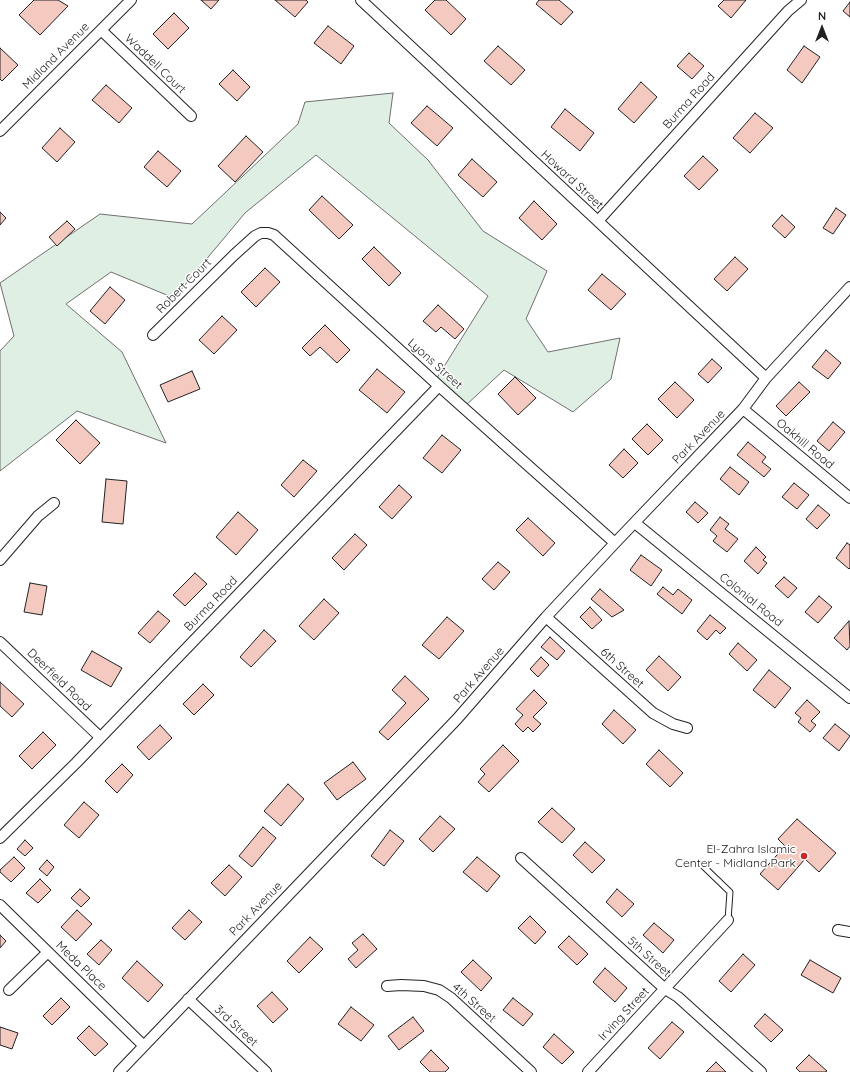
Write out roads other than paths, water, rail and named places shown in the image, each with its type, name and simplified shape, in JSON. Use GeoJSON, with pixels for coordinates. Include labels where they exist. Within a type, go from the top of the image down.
{"type":"FeatureCollection","features":[{"type":"Feature","properties":{"kind":"street","name":"Midland Avenue"},"geometry":{"type":"LineString","coordinates":[[0,131],[131,0]]}},
{"type":"Feature","properties":{"kind":"street","name":"Howard Street"},"geometry":{"type":"LineString","coordinates":[[361,0],[766,378]]}},
{"type":"Feature","properties":{"kind":"street","name":"Burma Road"},"geometry":{"type":"LineString","coordinates":[[598,222],[788,11],[801,0]]}},
{"type":"Feature","properties":{"kind":"street","name":"Waddell Court"},"geometry":{"type":"LineString","coordinates":[[100,30],[191,116]]}},
{"type":"Feature","properties":{"kind":"street","name":"Lyons Street"},"geometry":{"type":"LineString","coordinates":[[234,255],[255,236],[261,233],[274,235],[439,386],[615,543]]}},
{"type":"Feature","properties":{"kind":"street","name":"Robert Court"},"geometry":{"type":"LineString","coordinates":[[153,335],[234,255]]}},
{"type":"Feature","properties":{"kind":"street","name":"Park Avenue"},"geometry":{"type":"LineString","coordinates":[[119,1072],[457,719],[546,617],[744,409],[766,378],[850,287]]}},
{"type":"Feature","properties":{"kind":"street","name":"Burma Road"},"geometry":{"type":"LineString","coordinates":[[0,838],[100,738],[439,386]]}},
{"type":"Feature","properties":{"kind":"street","name":"Oakhill Road"},"geometry":{"type":"LineString","coordinates":[[744,409],[850,498]]}},
{"type":"Feature","properties":{"kind":"street"},"geometry":{"type":"LineString","coordinates":[[0,560],[38,516],[54,502]]}},
{"type":"Feature","properties":{"kind":"street","name":"Colonial Road"},"geometry":{"type":"LineString","coordinates":[[635,523],[850,698]]}},
{"type":"Feature","properties":{"kind":"street","name":"6th Street"},"geometry":{"type":"LineString","coordinates":[[546,617],[653,713],[673,724],[687,728]]}},
{"type":"Feature","properties":{"kind":"street","name":"Deerfield Road"},"geometry":{"type":"LineString","coordinates":[[0,642],[100,738]]}},
{"type":"Feature","properties":{"kind":"street","name":"5th Street"},"geometry":{"type":"LineString","coordinates":[[521,858],[665,989],[678,997],[761,1072]]}},
{"type":"Feature","properties":{"kind":"street","name":"Meda Place"},"geometry":{"type":"LineString","coordinates":[[0,905],[144,1046]]}},
{"type":"Feature","properties":{"kind":"street","name":"Irving Street"},"geometry":{"type":"LineString","coordinates":[[588,1072],[728,920]]}},
{"type":"Feature","properties":{"kind":"street"},"geometry":{"type":"LineString","coordinates":[[838,930],[850,932]]}},
{"type":"Feature","properties":{"kind":"street"},"geometry":{"type":"LineString","coordinates":[[9,990],[48,952]]}},
{"type":"Feature","properties":{"kind":"street","name":"4th Street"},"geometry":{"type":"LineString","coordinates":[[387,986],[424,986],[439,990],[451,998],[530,1072]]}},
{"type":"Feature","properties":{"kind":"street","name":"3rd Street"},"geometry":{"type":"LineString","coordinates":[[188,999],[266,1072]]}},
{"type":"Feature","properties":{"kind":"lane"},"geometry":{"type":"LineString","coordinates":[[702,864],[730,892],[728,920]]}},
{"type":"Feature","properties":{"kind":"place","name":"El-Zahra Islamic Center - Midland Park"},"geometry":{"type":"Point","coordinates":[804,856]}}]}
